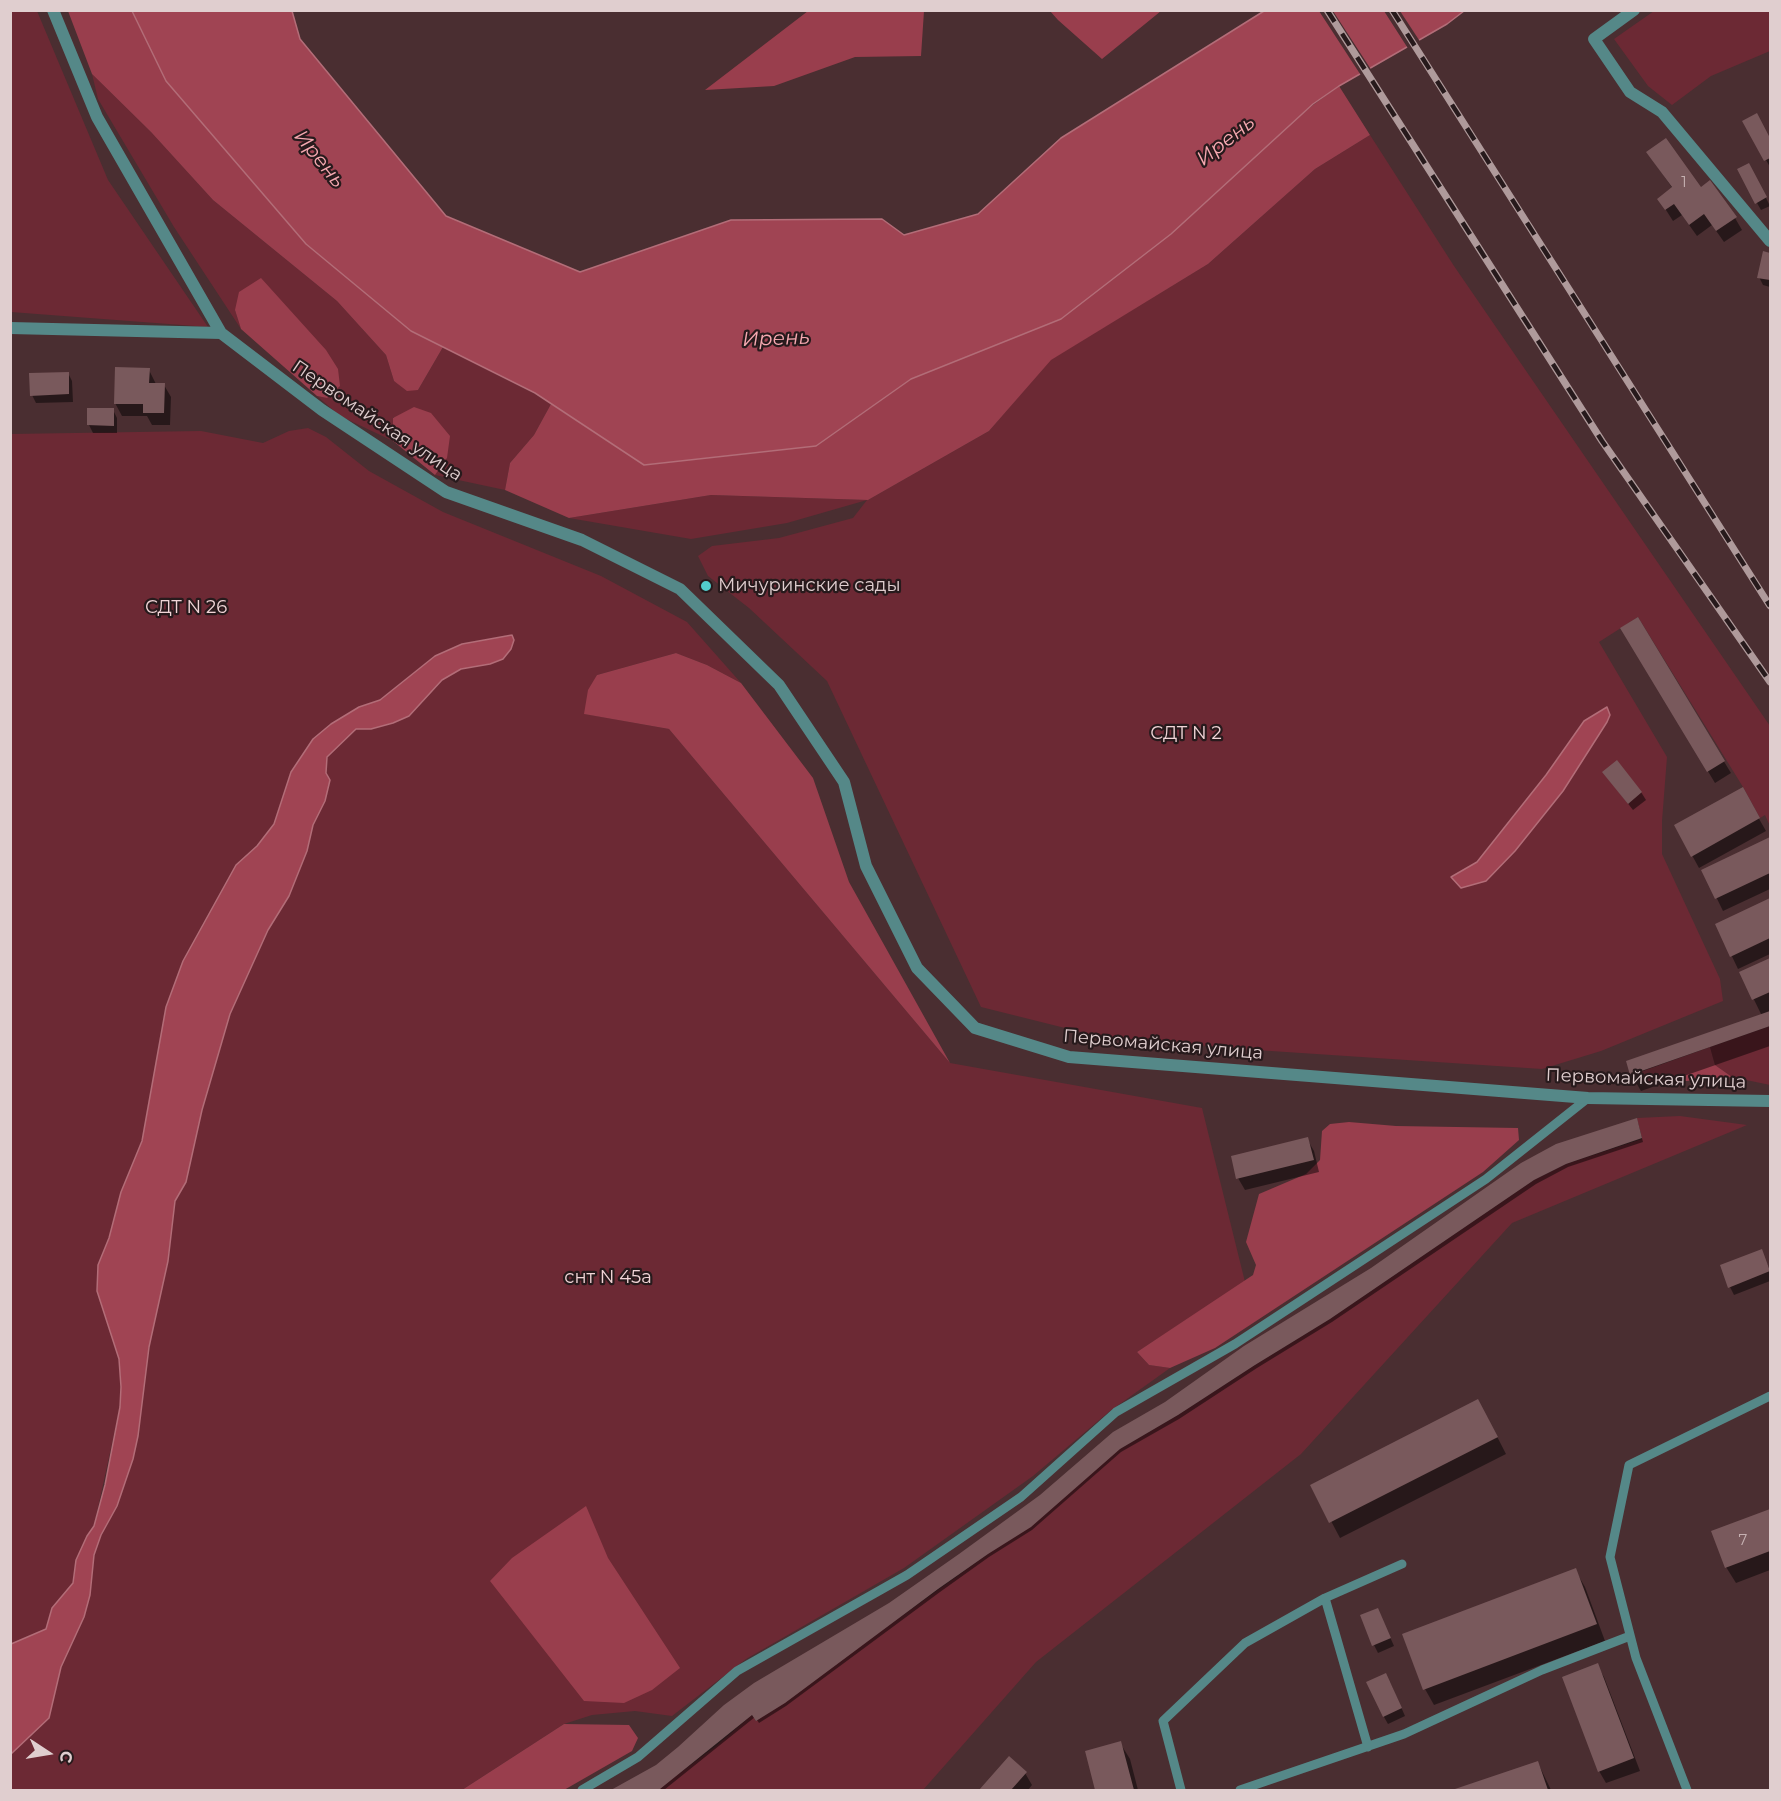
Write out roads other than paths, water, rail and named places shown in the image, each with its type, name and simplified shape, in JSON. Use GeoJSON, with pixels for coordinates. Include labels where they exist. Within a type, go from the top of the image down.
{"type":"FeatureCollection","features":[{"type":"Feature","properties":{"kind":"street","name":"Первомайская улица"},"geometry":{"type":"LineString","coordinates":[[53,10],[97,117],[221,333],[322,410],[446,492],[582,540],[680,589],[779,685],[844,782],[866,866],[917,968],[975,1028],[1069,1057],[1588,1098],[1770,1101]]}},
{"type":"Feature","properties":{"kind":"street"},"geometry":{"type":"LineString","coordinates":[[1634,10],[1594,39],[1630,92],[1662,112],[1770,242]]}},
{"type":"Feature","properties":{"kind":"street"},"geometry":{"type":"LineString","coordinates":[[10,328],[221,333]]}},
{"type":"Feature","properties":{"kind":"lane"},"geometry":{"type":"LineString","coordinates":[[582,1791],[638,1757],[737,1671],[907,1575],[1021,1497],[1116,1412],[1235,1344],[1486,1179],[1588,1098]]}},
{"type":"Feature","properties":{"kind":"lane"},"geometry":{"type":"LineString","coordinates":[[1687,1791],[1636,1658],[1610,1557],[1629,1464],[1770,1396]]}},
{"type":"Feature","properties":{"kind":"lane"},"geometry":{"type":"LineString","coordinates":[[1181,1791],[1163,1721],[1245,1643],[1324,1599],[1402,1564]]}},
{"type":"Feature","properties":{"kind":"lane"},"geometry":{"type":"LineString","coordinates":[[1324,1599],[1368,1747]]}},
{"type":"Feature","properties":{"kind":"lane"},"geometry":{"type":"LineString","coordinates":[[1240,1791],[1404,1734],[1542,1670],[1630,1636]]}},
{"type":"Feature","properties":{"kind":"water","name":"Ирень"},"geometry":{"type":"Polygon","coordinates":[[[132,11],[292,11],[300,39],[446,216],[580,272],[731,220],[882,219],[904,235],[978,214],[1061,138],[1264,11],[1464,11],[1447,24],[1339,86],[1313,104],[1171,234],[1061,319],[911,379],[816,446],[644,465],[535,393],[411,331],[306,244],[166,81],[132,11]]]}},
{"type":"Feature","properties":{"kind":"water"},"geometry":{"type":"Polygon","coordinates":[[[512,635],[514,640],[511,649],[503,659],[490,664],[461,669],[442,680],[409,716],[371,729],[356,729],[327,757],[326,773],[330,780],[325,801],[313,825],[307,851],[289,896],[268,930],[230,1014],[202,1110],[186,1182],[175,1201],[168,1261],[149,1347],[133,1459],[117,1506],[101,1535],[94,1555],[90,1595],[84,1617],[61,1667],[49,1718],[11,1754],[11,1644],[46,1629],[52,1608],[73,1583],[76,1560],[94,1526],[105,1485],[120,1407],[121,1387],[119,1359],[97,1291],[98,1265],[109,1238],[121,1192],[142,1141],[166,1007],[183,961],[236,865],[257,846],[274,824],[291,772],[313,739],[331,724],[359,707],[380,700],[435,656],[462,644],[512,635]]]}},
{"type":"Feature","properties":{"kind":"water"},"geometry":{"type":"Polygon","coordinates":[[[1607,707],[1610,715],[1607,722],[1563,791],[1515,851],[1486,881],[1461,888],[1451,877],[1477,862],[1546,775],[1584,721],[1607,707]]]}},
{"type":"Feature","properties":{"kind":"railway"},"geometry":{"type":"LineString","coordinates":[[1327,10],[1602,441],[1770,682]]}},
{"type":"Feature","properties":{"kind":"railway"},"geometry":{"type":"LineString","coordinates":[[1392,10],[1770,606]]}},
{"type":"Feature","properties":{"kind":"place","name":"Мичуринские сады"},"geometry":{"type":"Point","coordinates":[706,586]}},
{"type":"Feature","properties":{"kind":"park label","name":"СДТ N 26"},"geometry":{"type":"Point","coordinates":[186,608]}},
{"type":"Feature","properties":{"kind":"park label","name":"СДТ N 2"},"geometry":{"type":"Point","coordinates":[1186,734]}},
{"type":"Feature","properties":{"kind":"park label","name":"снт N 45а"},"geometry":{"type":"Point","coordinates":[608,1278]}}]}
